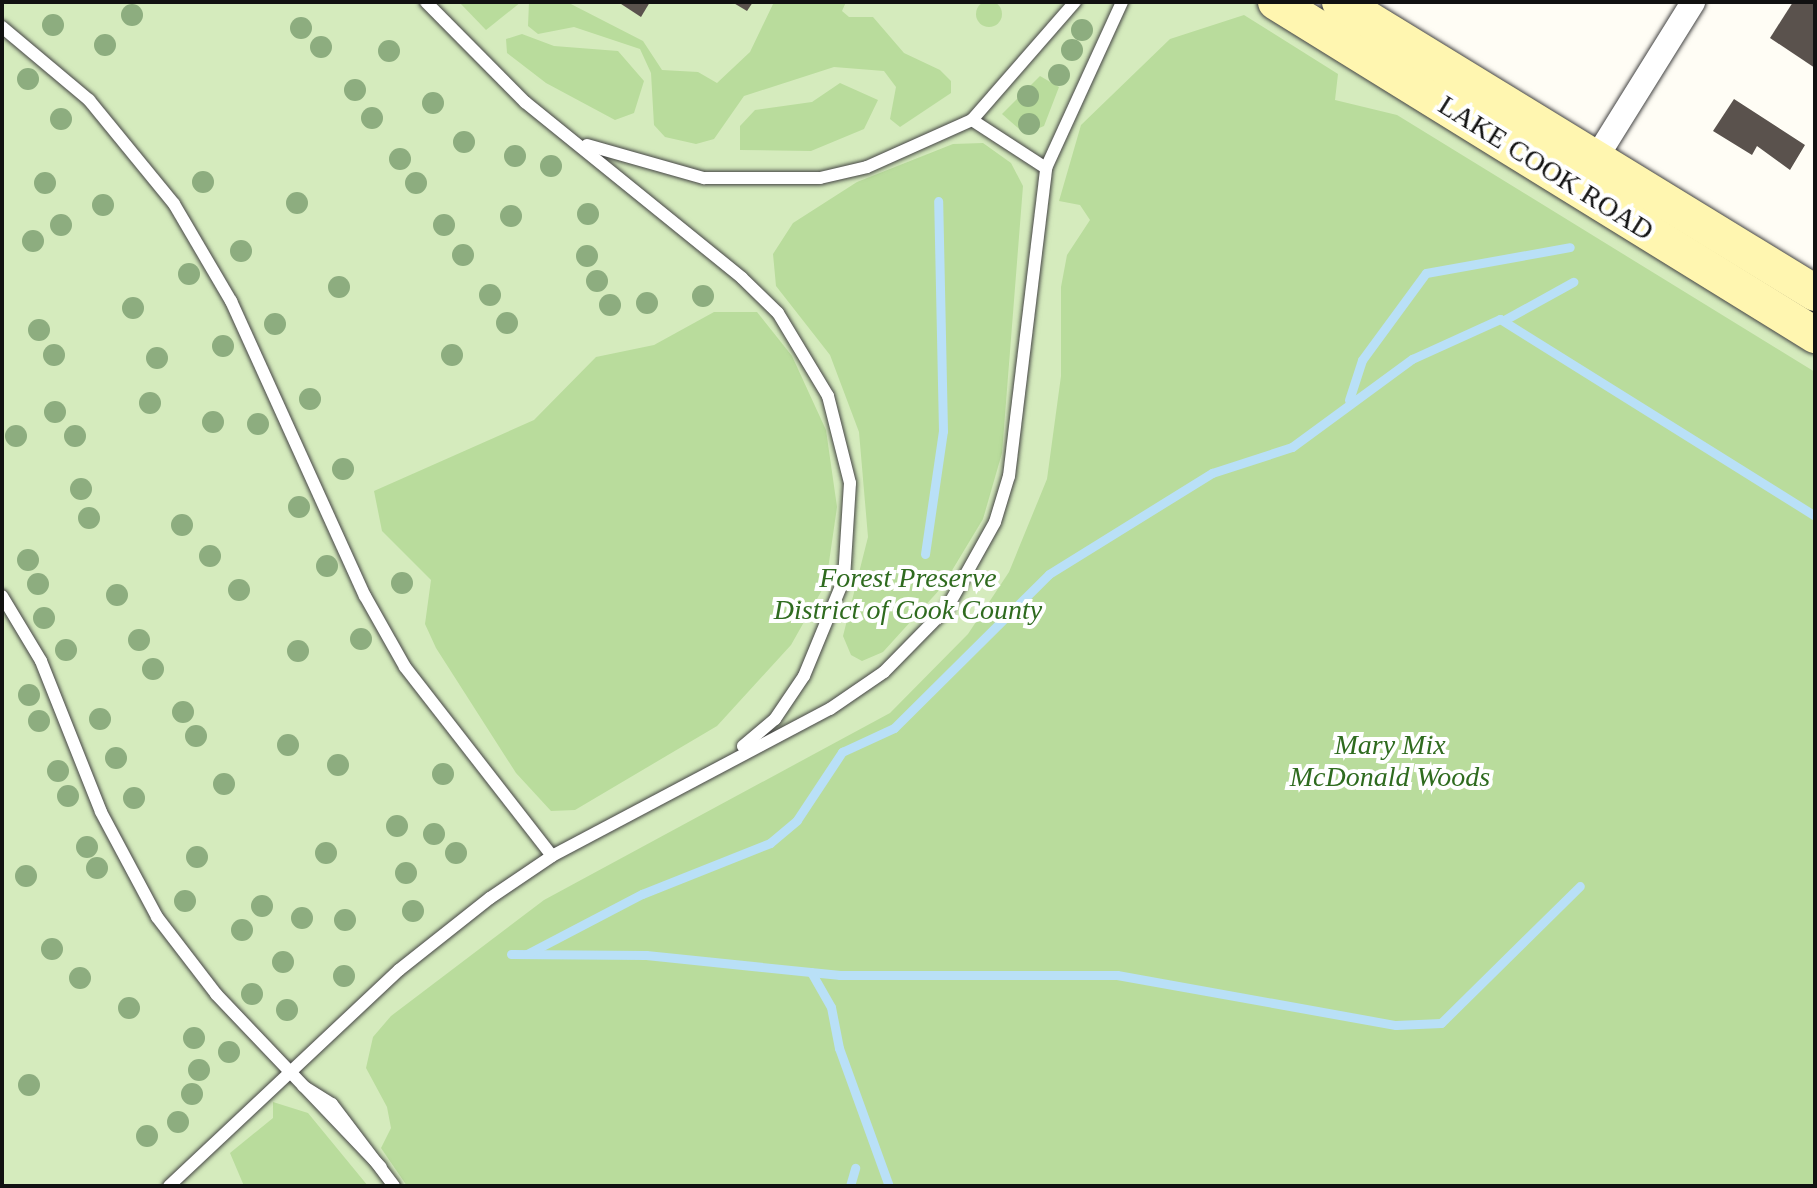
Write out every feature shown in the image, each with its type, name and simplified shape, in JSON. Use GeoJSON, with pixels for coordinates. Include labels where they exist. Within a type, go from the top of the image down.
{"type":"FeatureCollection","features":[{"type":"Feature","properties":{"kind":"main road","name":"LAKE COOK ROAD"},"geometry":{"type":"LineString","coordinates":[[1276,2],[1815,335]]}},
{"type":"Feature","properties":{"kind":"main road","name":"LAKE COOK ROAD"},"geometry":{"type":"LineString","coordinates":[[1340,2],[1815,293]]}},
{"type":"Feature","properties":{"kind":"street"},"geometry":{"type":"LineString","coordinates":[[1578,187],[1693,2]]}},
{"type":"Feature","properties":{"kind":"lane"},"geometry":{"type":"LineString","coordinates":[[426,2],[483,66],[577,141],[778,313],[810,360],[840,438],[850,483],[850,534],[831,621],[775,719],[727,759]]}},
{"type":"Feature","properties":{"kind":"lane"},"geometry":{"type":"LineString","coordinates":[[577,141],[657,170],[762,181],[867,167],[972,120],[1075,2]]}},
{"type":"Feature","properties":{"kind":"lane"},"geometry":{"type":"LineString","coordinates":[[169,1186],[290,1078],[399,970],[552,856],[727,759],[830,709],[884,672],[972,570],[1009,476],[1046,168],[1122,2]]}},
{"type":"Feature","properties":{"kind":"lane"},"geometry":{"type":"LineString","coordinates":[[2,27],[89,100],[174,204],[226,290],[365,596],[405,667],[552,856]]}},
{"type":"Feature","properties":{"kind":"lane"},"geometry":{"type":"LineString","coordinates":[[972,120],[1046,168]]}},
{"type":"Feature","properties":{"kind":"lane"},"geometry":{"type":"LineString","coordinates":[[2,596],[58,698],[135,883],[182,953],[290,1078],[332,1104],[394,1186]]}},
{"type":"Feature","properties":{"kind":"green space"},"geometry":{"type":"Polygon","coordinates":[[[989,1],[998,5],[1002,14],[998,23],[989,27],[980,23],[976,14],[980,5],[989,1]]]}},
{"type":"Feature","properties":{"kind":"green space","name":"Forest Preserve District of Cook County"},"geometry":{"type":"Polygon","coordinates":[[[2,2],[1254,2],[1815,345],[1815,1186],[2,1186],[2,2]]]}},
{"type":"Feature","properties":{"kind":"green space"},"geometry":{"type":"Polygon","coordinates":[[[459,2],[521,2],[486,30],[459,2]]]}},
{"type":"Feature","properties":{"kind":"green space"},"geometry":{"type":"Polygon","coordinates":[[[529,2],[567,2],[643,41],[662,70],[698,72],[717,83],[750,52],[774,2],[846,2],[842,11],[849,17],[873,17],[904,53],[940,70],[951,81],[951,93],[900,127],[890,119],[896,87],[884,71],[834,67],[744,96],[714,139],[696,144],[665,137],[654,125],[651,73],[640,49],[574,27],[538,34],[528,26],[529,2]]]}},
{"type":"Feature","properties":{"kind":"green space","name":"Mary Mix McDonald Woods"},"geometry":{"type":"Polygon","coordinates":[[[1244,15],[1338,74],[1335,100],[1397,115],[1815,372],[1815,1186],[407,1186],[381,1148],[391,1128],[387,1107],[366,1068],[373,1037],[391,1016],[544,900],[890,713],[968,634],[1009,572],[1047,479],[1061,376],[1061,287],[1067,255],[1090,220],[1080,205],[1059,201],[1081,125],[1170,39],[1244,15]]]}},
{"type":"Feature","properties":{"kind":"green space"},"geometry":{"type":"Polygon","coordinates":[[[522,34],[554,46],[618,51],[644,81],[634,113],[615,120],[546,83],[507,53],[506,39],[522,34]]]}},
{"type":"Feature","properties":{"kind":"green space"},"geometry":{"type":"Polygon","coordinates":[[[1040,76],[1059,87],[1044,126],[1025,134],[1002,114],[1040,76]]]}},
{"type":"Feature","properties":{"kind":"green space"},"geometry":{"type":"Polygon","coordinates":[[[840,83],[878,100],[864,129],[811,151],[740,150],[740,126],[755,110],[812,102],[840,83]]]}},
{"type":"Feature","properties":{"kind":"green space"},"geometry":{"type":"Polygon","coordinates":[[[983,143],[1011,163],[1023,186],[1002,453],[983,519],[942,587],[883,652],[862,661],[851,655],[843,636],[868,537],[859,432],[830,355],[776,286],[773,254],[793,223],[857,182],[953,144],[983,143]]]}},
{"type":"Feature","properties":{"kind":"green space"},"geometry":{"type":"Polygon","coordinates":[[[714,312],[757,312],[792,356],[826,430],[837,507],[826,583],[791,645],[717,726],[575,810],[551,811],[516,773],[436,648],[425,624],[431,580],[382,531],[374,491],[534,420],[596,357],[654,345],[714,312]]]}},
{"type":"Feature","properties":{"kind":"green space"},"geometry":{"type":"Polygon","coordinates":[[[273,1102],[308,1113],[368,1186],[244,1186],[230,1153],[273,1118],[273,1102]]]}},
{"type":"Feature","properties":{"kind":"building"},"geometry":{"type":"Polygon","coordinates":[[[618,2],[650,2],[641,17],[618,2]]]}},
{"type":"Feature","properties":{"kind":"building"},"geometry":{"type":"Polygon","coordinates":[[[732,2],[753,2],[747,11],[732,2]]]}},
{"type":"Feature","properties":{"kind":"building"},"geometry":{"type":"Polygon","coordinates":[[[1793,2],[1815,2],[1815,68],[1770,38],[1793,2]]]}},
{"type":"Feature","properties":{"kind":"building"},"geometry":{"type":"Polygon","coordinates":[[[1734,99],[1805,145],[1790,170],[1757,146],[1752,155],[1713,131],[1734,99]]]}},
{"type":"Feature","properties":{"kind":"waterway"},"geometry":{"type":"LineString","coordinates":[[925,554],[943,431],[938,201]]}},
{"type":"Feature","properties":{"kind":"waterway"},"geometry":{"type":"LineString","coordinates":[[1349,400],[1362,360],[1426,273],[1570,247]]}},
{"type":"Feature","properties":{"kind":"waterway"},"geometry":{"type":"LineString","coordinates":[[1506,319],[1573,282]]}},
{"type":"Feature","properties":{"kind":"waterway"},"geometry":{"type":"LineString","coordinates":[[527,954],[642,894],[770,843],[797,820],[842,752],[894,728],[1049,574],[1212,473],[1292,447],[1412,359],[1500,319],[1815,516]]}},
{"type":"Feature","properties":{"kind":"waterway"},"geometry":{"type":"LineString","coordinates":[[511,954],[646,955],[840,975],[1117,975],[1396,1025],[1441,1023],[1580,886]]}},
{"type":"Feature","properties":{"kind":"waterway"},"geometry":{"type":"LineString","coordinates":[[811,972],[831,1007],[839,1048],[889,1186]]}},
{"type":"Feature","properties":{"kind":"waterway"},"geometry":{"type":"LineString","coordinates":[[850,1186],[855,1168]]}}]}
